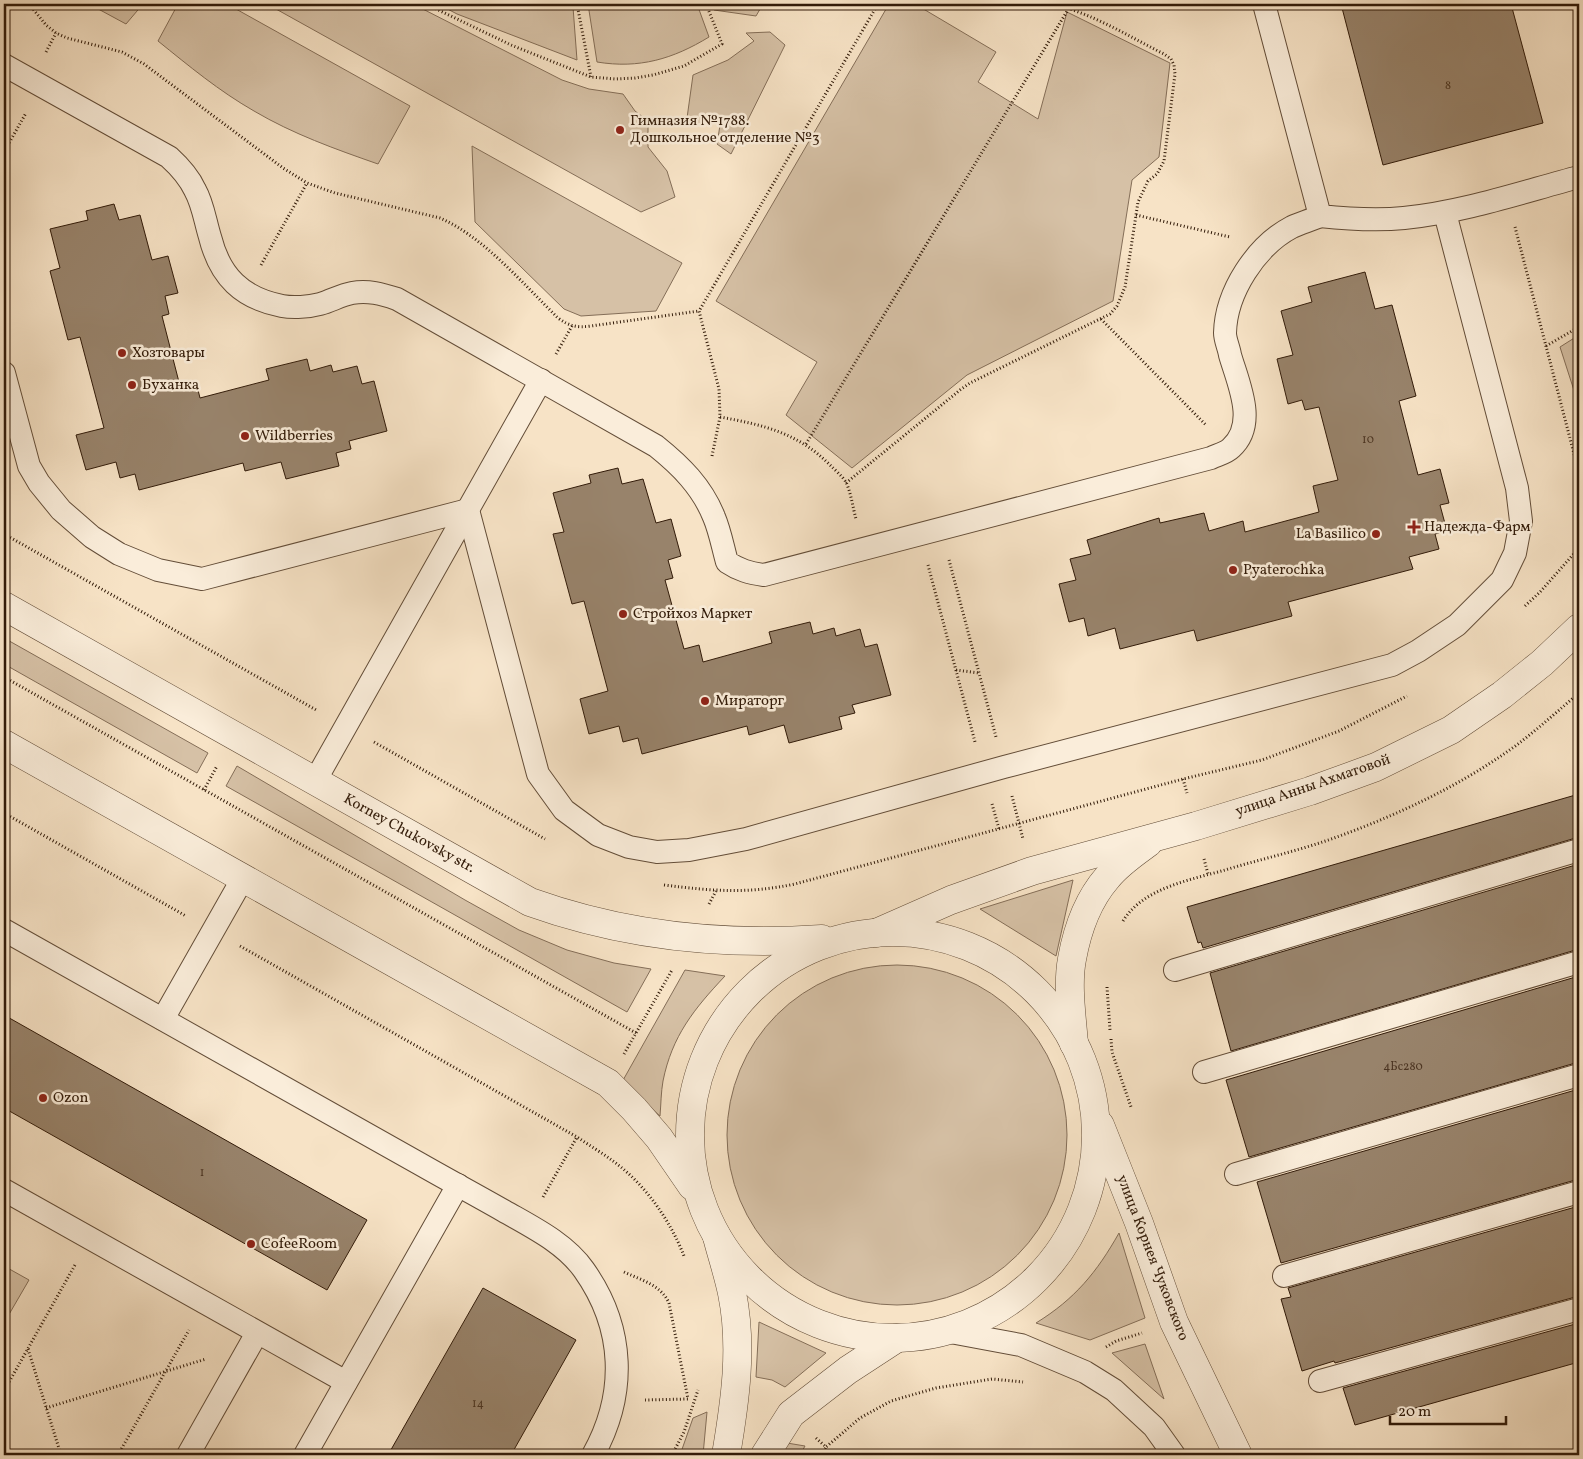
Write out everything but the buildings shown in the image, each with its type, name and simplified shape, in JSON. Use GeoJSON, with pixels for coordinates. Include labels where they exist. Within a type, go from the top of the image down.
{"type":"FeatureCollection","features":[{"type":"Feature","properties":{"kind":"street","name":"Korney Chukovsky str."},"geometry":{"type":"LineString","coordinates":[[4,606],[530,902],[561,913],[629,930],[690,939],[781,942],[864,935]]}},
{"type":"Feature","properties":{"kind":"street","name":"улица Анны Ахматовой"},"geometry":{"type":"LineString","coordinates":[[864,935],[951,900],[1032,871],[1310,791],[1376,767],[1451,730],[1502,695],[1542,663],[1579,628]]}},
{"type":"Feature","properties":{"kind":"street"},"geometry":{"type":"LineString","coordinates":[[4,744],[608,1083],[659,1138],[698,1193]]}},
{"type":"Feature","properties":{"kind":"street","name":"улица Анны Ахматовой"},"geometry":{"type":"LineString","coordinates":[[1074,1044],[1071,1002],[1072,959],[1082,920],[1092,898],[1107,878],[1126,859],[1157,836]]}},
{"type":"Feature","properties":{"kind":"street","name":"улица Корнея Чуковского"},"geometry":{"type":"LineString","coordinates":[[1095,1113],[1096,1137],[1090,1184],[1076,1222],[1060,1250],[1046,1269],[1029,1286],[989,1314],[944,1331],[921,1336],[873,1337],[826,1327],[790,1310],[763,1292],[730,1257],[717,1237],[698,1193],[692,1170],[690,1122],[693,1098],[707,1052],[718,1031],[732,1011],[765,977],[785,963],[828,942],[864,935],[900,932],[924,935],[948,940],[992,958],[1012,971],[1047,1004],[1062,1023],[1074,1044],[1084,1066],[1095,1113],[1140,1223],[1174,1322],[1238,1455]]}},
{"type":"Feature","properties":{"kind":"street"},"geometry":{"type":"LineString","coordinates":[[717,1237],[732,1294],[736,1326],[736,1392],[726,1455]]}},
{"type":"Feature","properties":{"kind":"street"},"geometry":{"type":"LineString","coordinates":[[765,1455],[792,1414],[848,1370],[897,1338]]}},
{"type":"Feature","properties":{"kind":"lane"},"geometry":{"type":"LineString","coordinates":[[1264,4],[1320,216]]}},
{"type":"Feature","properties":{"kind":"lane"},"geometry":{"type":"LineString","coordinates":[[4,64],[169,157],[183,170],[196,191],[216,256],[226,273],[245,293],[266,302],[285,307],[303,307],[320,304],[351,293],[378,293],[397,299],[656,446],[689,475],[701,492],[715,518],[727,562],[736,569],[764,575],[1211,458],[1230,449],[1240,437],[1244,425],[1245,410],[1225,334],[1230,305],[1247,268],[1266,246],[1291,228],[1320,216],[1358,220],[1382,220],[1445,213],[1579,177]]}},
{"type":"Feature","properties":{"kind":"lane"},"geometry":{"type":"LineString","coordinates":[[468,510],[538,774],[564,810],[598,836],[629,847],[657,852],[689,850],[746,839],[994,770],[1392,665],[1433,642],[1457,625],[1502,580],[1515,553],[1521,521],[1518,488],[1445,213]]}},
{"type":"Feature","properties":{"kind":"lane"},"geometry":{"type":"LineString","coordinates":[[4,373],[29,466],[39,483],[61,510],[92,537],[119,554],[158,570],[202,579],[468,510]]}},
{"type":"Feature","properties":{"kind":"lane"},"geometry":{"type":"LineString","coordinates":[[315,781],[541,380]]}},
{"type":"Feature","properties":{"kind":"lane"},"geometry":{"type":"LineString","coordinates":[[1175,970],[1579,850]]}},
{"type":"Feature","properties":{"kind":"lane"},"geometry":{"type":"LineString","coordinates":[[163,1019],[243,878]]}},
{"type":"Feature","properties":{"kind":"lane"},"geometry":{"type":"LineString","coordinates":[[4,930],[458,1185],[558,1244],[583,1268],[603,1301],[614,1334],[618,1364],[615,1401],[603,1436],[593,1455]]}},
{"type":"Feature","properties":{"kind":"lane"},"geometry":{"type":"LineString","coordinates":[[1204,1072],[1579,962]]}},
{"type":"Feature","properties":{"kind":"lane"},"geometry":{"type":"LineString","coordinates":[[1236,1174],[1579,1075]]}},
{"type":"Feature","properties":{"kind":"lane"},"geometry":{"type":"LineString","coordinates":[[305,1455],[458,1185]]}},
{"type":"Feature","properties":{"kind":"lane"},"geometry":{"type":"LineString","coordinates":[[4,1190],[204,1303],[253,1339],[346,1382]]}},
{"type":"Feature","properties":{"kind":"lane"},"geometry":{"type":"LineString","coordinates":[[1284,1276],[1579,1192]]}},
{"type":"Feature","properties":{"kind":"lane"},"geometry":{"type":"LineString","coordinates":[[1320,1381],[1579,1309]]}},
{"type":"Feature","properties":{"kind":"lane"},"geometry":{"type":"LineString","coordinates":[[944,1331],[1021,1345],[1086,1372],[1114,1390],[1154,1427],[1174,1455]]}},
{"type":"Feature","properties":{"kind":"lane"},"geometry":{"type":"LineString","coordinates":[[188,1455],[253,1339]]}},
{"type":"Feature","properties":{"kind":"path"},"geometry":{"type":"LineString","coordinates":[[29,4],[46,25],[56,33],[67,38],[122,52],[137,59],[283,168],[307,183],[334,193],[440,218],[454,224],[478,240],[558,318],[572,326],[591,326],[699,310]]}},
{"type":"Feature","properties":{"kind":"path"},"geometry":{"type":"LineString","coordinates":[[426,4],[511,44],[591,77],[628,78],[653,75],[684,66],[722,44],[706,4]]}},
{"type":"Feature","properties":{"kind":"path"},"geometry":{"type":"LineString","coordinates":[[577,4],[591,77]]}},
{"type":"Feature","properties":{"kind":"path"},"geometry":{"type":"LineString","coordinates":[[701,492],[716,439],[720,417],[719,389],[699,310],[878,4]]}},
{"type":"Feature","properties":{"kind":"path"},"geometry":{"type":"LineString","coordinates":[[846,482],[970,383],[1110,314],[1122,297],[1142,191],[1148,181],[1157,174],[1164,161],[1175,74],[1174,65],[1171,59],[1164,54],[1069,8],[1052,4]]}},
{"type":"Feature","properties":{"kind":"path"},"geometry":{"type":"LineString","coordinates":[[806,444],[1069,8]]}},
{"type":"Feature","properties":{"kind":"path"},"geometry":{"type":"LineString","coordinates":[[4,152],[30,105]]}},
{"type":"Feature","properties":{"kind":"path"},"geometry":{"type":"LineString","coordinates":[[245,293],[307,183]]}},
{"type":"Feature","properties":{"kind":"path"},"geometry":{"type":"LineString","coordinates":[[1507,196],[1579,474]]}},
{"type":"Feature","properties":{"kind":"path"},"geometry":{"type":"LineString","coordinates":[[1136,215],[1266,246]]}},
{"type":"Feature","properties":{"kind":"path"},"geometry":{"type":"LineString","coordinates":[[1100,319],[1230,449]]}},
{"type":"Feature","properties":{"kind":"path"},"geometry":{"type":"LineString","coordinates":[[1546,346],[1579,327]]}},
{"type":"Feature","properties":{"kind":"path"},"geometry":{"type":"LineString","coordinates":[[720,417],[776,429],[806,444],[824,459],[846,482],[864,550]]}},
{"type":"Feature","properties":{"kind":"path"},"geometry":{"type":"LineString","coordinates":[[930,532],[956,670],[994,770],[1019,824]]}},
{"type":"Feature","properties":{"kind":"path"},"geometry":{"type":"LineString","coordinates":[[930,532],[979,673],[994,770],[999,829]]}},
{"type":"Feature","properties":{"kind":"path"},"geometry":{"type":"LineString","coordinates":[[956,670],[979,673]]}},
{"type":"Feature","properties":{"kind":"path"},"geometry":{"type":"LineString","coordinates":[[4,677],[636,1033]]}},
{"type":"Feature","properties":{"kind":"path"},"geometry":{"type":"LineString","coordinates":[[1119,927],[1127,913],[1140,901],[1167,887],[1332,839],[1416,805],[1466,778],[1518,744],[1579,694]]}},
{"type":"Feature","properties":{"kind":"path"},"geometry":{"type":"LineString","coordinates":[[204,790],[218,765]]}},
{"type":"Feature","properties":{"kind":"path"},"geometry":{"type":"LineString","coordinates":[[4,813],[578,1137],[615,1162],[634,1180],[659,1209],[677,1239],[687,1263]]}},
{"type":"Feature","properties":{"kind":"path"},"geometry":{"type":"LineString","coordinates":[[1203,854],[1208,874]]}},
{"type":"Feature","properties":{"kind":"path"},"geometry":{"type":"LineString","coordinates":[[707,907],[716,891]]}},
{"type":"Feature","properties":{"kind":"path"},"geometry":{"type":"LineString","coordinates":[[620,1061],[672,969]]}},
{"type":"Feature","properties":{"kind":"path"},"geometry":{"type":"LineString","coordinates":[[1106,982],[1112,1052],[1131,1108]]}},
{"type":"Feature","properties":{"kind":"path"},"geometry":{"type":"LineString","coordinates":[[528,1225],[578,1137]]}},
{"type":"Feature","properties":{"kind":"path"},"geometry":{"type":"LineString","coordinates":[[4,1391],[90,1238]]}},
{"type":"Feature","properties":{"kind":"path"},"geometry":{"type":"LineString","coordinates":[[616,1268],[657,1288],[666,1296],[688,1399]]}},
{"type":"Feature","properties":{"kind":"path"},"geometry":{"type":"LineString","coordinates":[[118,1455],[204,1303]]}},
{"type":"Feature","properties":{"kind":"path"},"geometry":{"type":"LineString","coordinates":[[1102,1350],[1116,1341],[1145,1333]]}},
{"type":"Feature","properties":{"kind":"path"},"geometry":{"type":"LineString","coordinates":[[46,1408],[165,1372],[253,1339]]}},
{"type":"Feature","properties":{"kind":"path"},"geometry":{"type":"LineString","coordinates":[[28,1349],[61,1455]]}},
{"type":"Feature","properties":{"kind":"path"},"geometry":{"type":"LineString","coordinates":[[822,1455],[826,1447],[860,1418],[891,1401],[936,1388],[992,1379],[1026,1382]]}},
{"type":"Feature","properties":{"kind":"path"},"geometry":{"type":"LineString","coordinates":[[672,1455],[684,1432],[700,1382]]}},
{"type":"Feature","properties":{"kind":"path"},"geometry":{"type":"LineString","coordinates":[[698,1390],[706,1391]]}},
{"type":"Feature","properties":{"kind":"path"},"geometry":{"type":"LineString","coordinates":[[615,1401],[695,1399]]}},
{"type":"Feature","properties":{"kind":"path"},"geometry":{"type":"LineString","coordinates":[[812,1434],[826,1447]]}},
{"type":"Feature","properties":{"kind":"shaded area"},"geometry":{"type":"Polygon","coordinates":[[[89,4],[143,4],[126,24],[89,4]]]}},
{"type":"Feature","properties":{"kind":"shaded area"},"geometry":{"type":"Polygon","coordinates":[[[178,4],[227,4],[410,106],[378,164],[284,127],[241,103],[181,60],[158,41],[178,4]]]}},
{"type":"Feature","properties":{"kind":"shaded area"},"geometry":{"type":"Polygon","coordinates":[[[267,4],[413,4],[562,80],[589,89],[623,94],[635,111],[648,121],[648,147],[667,171],[675,197],[641,212],[267,4]]]}},
{"type":"Feature","properties":{"kind":"shaded area"},"geometry":{"type":"Polygon","coordinates":[[[438,4],[564,4],[573,7],[577,60],[457,14],[438,4]]]}},
{"type":"Feature","properties":{"kind":"shaded area"},"geometry":{"type":"Polygon","coordinates":[[[588,4],[697,4],[709,37],[682,51],[655,60],[627,64],[597,62],[588,4]]]}},
{"type":"Feature","properties":{"kind":"shaded area"},"geometry":{"type":"Polygon","coordinates":[[[712,4],[763,4],[756,16],[714,10],[712,4]]]}},
{"type":"Feature","properties":{"kind":"shaded area"},"geometry":{"type":"Polygon","coordinates":[[[889,4],[915,4],[996,52],[978,82],[1038,119],[1067,12],[1170,63],[1159,157],[1132,180],[1113,301],[967,375],[852,468],[786,415],[817,362],[716,301],[889,4]]]}},
{"type":"Feature","properties":{"kind":"shaded area"},"geometry":{"type":"Polygon","coordinates":[[[770,32],[785,45],[731,154],[717,144],[721,119],[697,126],[687,118],[693,75],[728,60],[754,41],[746,33],[770,32]]]}},
{"type":"Feature","properties":{"kind":"shaded area"},"geometry":{"type":"Polygon","coordinates":[[[472,146],[682,263],[656,311],[581,316],[564,309],[475,222],[472,146]]]}},
{"type":"Feature","properties":{"kind":"shaded area"},"geometry":{"type":"Polygon","coordinates":[[[1579,335],[1579,406],[1560,347],[1579,335]]]}},
{"type":"Feature","properties":{"kind":"shaded area"},"geometry":{"type":"Polygon","coordinates":[[[4,638],[208,753],[197,773],[4,664],[4,638]]]}},
{"type":"Feature","properties":{"kind":"shaded area"},"geometry":{"type":"Polygon","coordinates":[[[237,766],[519,930],[567,950],[614,963],[651,969],[627,1012],[226,786],[237,766]]]}},
{"type":"Feature","properties":{"kind":"shaded area"},"geometry":{"type":"Polygon","coordinates":[[[1073,880],[1056,956],[980,909],[1073,880]]]}},
{"type":"Feature","properties":{"kind":"shaded area"},"geometry":{"type":"Polygon","coordinates":[[[897,965],[930,968],[962,978],[991,994],[1017,1015],[1038,1041],[1054,1070],[1064,1102],[1067,1135],[1064,1168],[1054,1200],[1038,1229],[1017,1255],[991,1276],[962,1292],[930,1302],[897,1305],[864,1302],[832,1292],[803,1276],[777,1255],[756,1229],[740,1200],[730,1168],[727,1135],[730,1102],[740,1070],[756,1041],[777,1015],[803,994],[832,978],[864,968],[897,965]]]}},
{"type":"Feature","properties":{"kind":"shaded area"},"geometry":{"type":"Polygon","coordinates":[[[685,970],[725,976],[694,1012],[678,1037],[663,1081],[660,1116],[622,1082],[685,970]]]}},
{"type":"Feature","properties":{"kind":"shaded area"},"geometry":{"type":"Polygon","coordinates":[[[1119,1233],[1145,1318],[1090,1340],[1036,1323],[1050,1314],[1084,1284],[1119,1233]]]}},
{"type":"Feature","properties":{"kind":"shaded area"},"geometry":{"type":"Polygon","coordinates":[[[4,1266],[29,1280],[4,1323],[4,1266]]]}},
{"type":"Feature","properties":{"kind":"shaded area"},"geometry":{"type":"Polygon","coordinates":[[[759,1322],[826,1353],[785,1387],[772,1380],[756,1377],[759,1322]]]}},
{"type":"Feature","properties":{"kind":"shaded area"},"geometry":{"type":"Polygon","coordinates":[[[1145,1344],[1164,1399],[1112,1353],[1145,1344]]]}},
{"type":"Feature","properties":{"kind":"shaded area"},"geometry":{"type":"Polygon","coordinates":[[[707,1412],[703,1455],[680,1455],[693,1418],[707,1412]]]}},
{"type":"Feature","properties":{"kind":"shaded area"},"geometry":{"type":"Polygon","coordinates":[[[787,1443],[805,1446],[800,1455],[781,1455],[787,1443]]]}},
{"type":"Feature","properties":{"kind":"place","name":"Гимназия №1788. Дошкольное отделение №3"},"geometry":{"type":"Point","coordinates":[620,130]}},
{"type":"Feature","properties":{"kind":"place","name":"Хозтовары"},"geometry":{"type":"Point","coordinates":[122,353]}},
{"type":"Feature","properties":{"kind":"place","name":"Буханка"},"geometry":{"type":"Point","coordinates":[132,385]}},
{"type":"Feature","properties":{"kind":"place","name":"Wildberries"},"geometry":{"type":"Point","coordinates":[245,436]}},
{"type":"Feature","properties":{"kind":"place","name":"Надежда-Фарм"},"geometry":{"type":"Point","coordinates":[1414,527]}},
{"type":"Feature","properties":{"kind":"place","name":"La Basilico"},"geometry":{"type":"Point","coordinates":[1376,534]}},
{"type":"Feature","properties":{"kind":"place","name":"Pyaterochka"},"geometry":{"type":"Point","coordinates":[1233,570]}},
{"type":"Feature","properties":{"kind":"place","name":"Стройхоз Маркет"},"geometry":{"type":"Point","coordinates":[623,614]}},
{"type":"Feature","properties":{"kind":"place","name":"Мираторг"},"geometry":{"type":"Point","coordinates":[705,701]}},
{"type":"Feature","properties":{"kind":"place","name":"Ozon"},"geometry":{"type":"Point","coordinates":[43,1098]}},
{"type":"Feature","properties":{"kind":"place","name":"CofeeRoom"},"geometry":{"type":"Point","coordinates":[251,1244]}}]}
